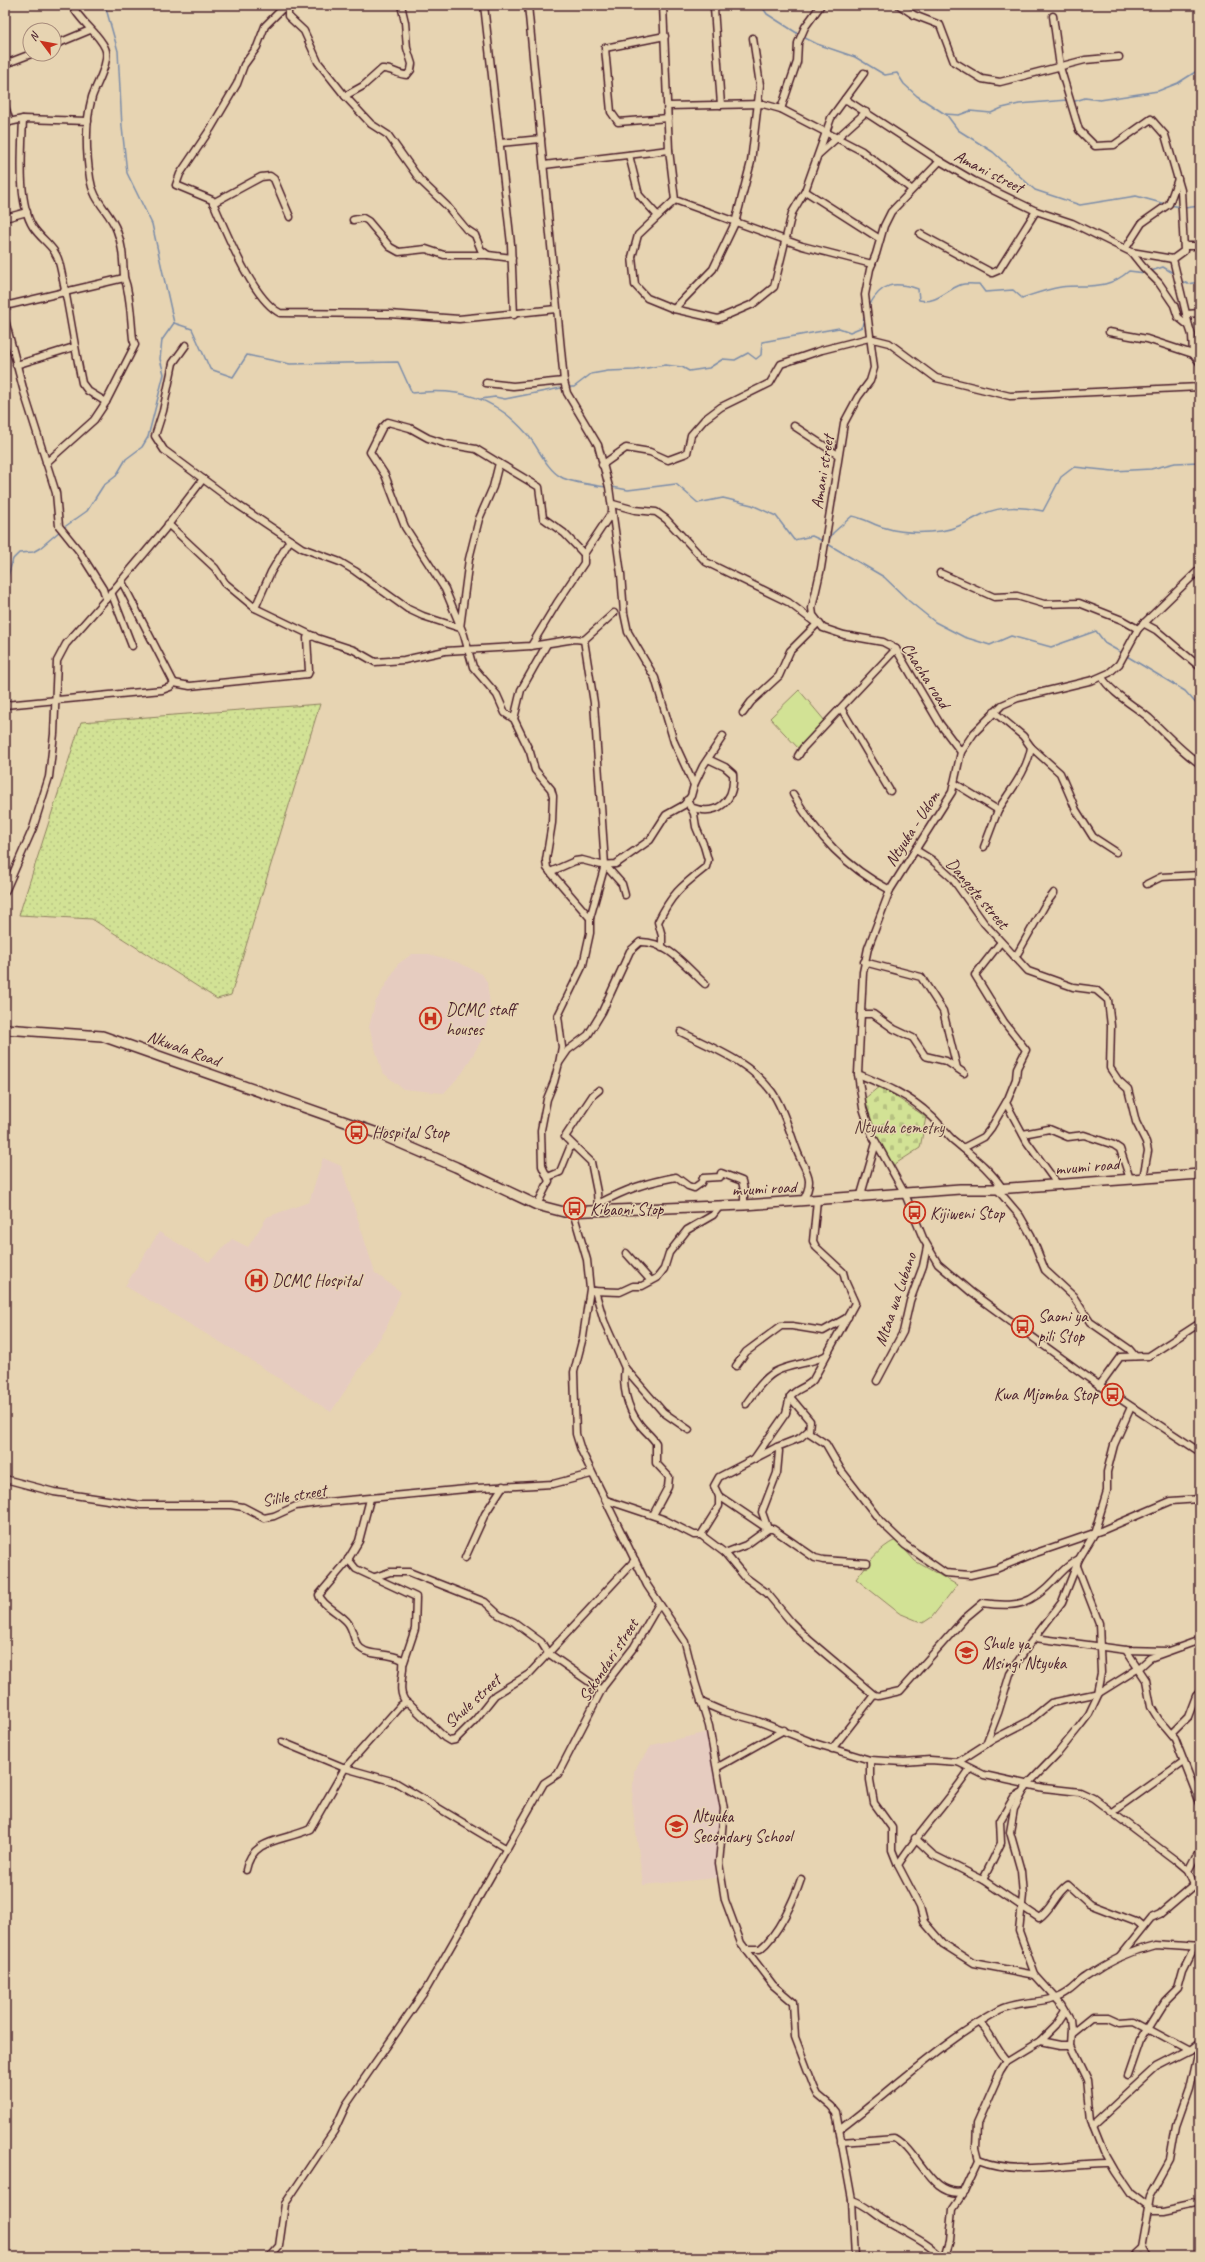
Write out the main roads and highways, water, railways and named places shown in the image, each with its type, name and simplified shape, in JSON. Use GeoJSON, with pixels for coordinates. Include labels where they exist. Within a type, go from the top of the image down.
{"type":"FeatureCollection","features":[{"type":"Feature","properties":{"kind":"waterway"},"geometry":{"type":"LineString","coordinates":[[105,5],[118,51],[122,127],[127,173],[152,224],[174,323],[192,329],[210,369],[233,377],[247,355],[290,364],[398,362],[412,393],[445,392],[461,394],[475,397],[489,403],[515,421],[527,434],[551,469],[561,477],[583,484],[606,487]]}},
{"type":"Feature","properties":{"kind":"waterway"},"geometry":{"type":"LineString","coordinates":[[761,5],[767,14],[800,35]]}},
{"type":"Feature","properties":{"kind":"waterway"},"geometry":{"type":"LineString","coordinates":[[803,37],[817,44],[855,57],[885,75],[897,73],[904,84],[917,96],[945,114],[959,115],[970,111],[991,113],[1002,108],[1019,104],[1067,100]]}},
{"type":"Feature","properties":{"kind":"waterway"},"geometry":{"type":"LineString","coordinates":[[1072,102],[1085,98],[1100,100],[1158,91],[1178,83],[1200,69]]}},
{"type":"Feature","properties":{"kind":"waterway"},"geometry":{"type":"LineString","coordinates":[[946,114],[958,130],[993,152],[1035,190],[1080,205],[1136,196],[1165,204]]}},
{"type":"Feature","properties":{"kind":"waterway"},"geometry":{"type":"LineString","coordinates":[[1170,205],[1180,207]]}},
{"type":"Feature","properties":{"kind":"waterway"},"geometry":{"type":"LineString","coordinates":[[1184,208],[1200,206]]}},
{"type":"Feature","properties":{"kind":"waterway"},"geometry":{"type":"LineString","coordinates":[[1151,271],[1163,267],[1173,273]]}},
{"type":"Feature","properties":{"kind":"waterway"},"geometry":{"type":"LineString","coordinates":[[869,306],[883,288],[895,285],[909,286],[918,289],[919,300],[925,301],[935,299],[960,285],[967,284],[979,284],[985,292],[1013,290],[1022,298],[1061,287],[1096,285],[1112,282],[1129,271],[1145,273]]}},
{"type":"Feature","properties":{"kind":"waterway"},"geometry":{"type":"LineString","coordinates":[[1181,281],[1188,284],[1200,282]]}},
{"type":"Feature","properties":{"kind":"waterway"},"geometry":{"type":"LineString","coordinates":[[570,387],[574,387],[591,374],[608,371],[635,370],[665,365],[682,367],[689,371],[709,368],[723,359],[735,360],[748,353],[756,359],[761,355],[762,342],[839,328],[850,332],[862,327],[865,313]]}},
{"type":"Feature","properties":{"kind":"waterway"},"geometry":{"type":"LineString","coordinates":[[63,528],[87,511],[103,486],[116,476],[126,459],[142,447],[148,437],[164,374],[160,359],[162,340],[174,323]]}},
{"type":"Feature","properties":{"kind":"waterway"},"geometry":{"type":"LineString","coordinates":[[481,399],[495,397],[505,399],[561,388]]}},
{"type":"Feature","properties":{"kind":"waterway"},"geometry":{"type":"LineString","coordinates":[[828,541],[833,533],[852,516],[892,530],[927,532],[941,531],[952,528],[990,511],[998,509],[1020,508],[1043,511],[1061,477],[1074,467],[1113,471],[1151,469],[1175,463],[1200,462]]}},
{"type":"Feature","properties":{"kind":"waterway"},"geometry":{"type":"LineString","coordinates":[[612,487],[628,490],[676,484],[698,503],[723,498],[752,505],[776,516],[794,540],[812,536],[823,541]]}},
{"type":"Feature","properties":{"kind":"waterway"},"geometry":{"type":"LineString","coordinates":[[5,586],[13,559],[19,553],[33,552],[40,548],[60,531]]}},
{"type":"Feature","properties":{"kind":"waterway"},"geometry":{"type":"LineString","coordinates":[[826,543],[884,577],[909,601],[935,622],[964,637],[990,645],[1011,636],[1051,647],[1096,631],[1106,644],[1122,653]]}},
{"type":"Feature","properties":{"kind":"waterway"},"geometry":{"type":"LineString","coordinates":[[1125,655],[1185,691],[1200,708]]}},
{"type":"Feature","properties":{"kind":"place","name":"DCMC staff houses"},"geometry":{"type":"Point","coordinates":[430,1019]}},
{"type":"Feature","properties":{"kind":"place","name":"Hospital Stop"},"geometry":{"type":"Point","coordinates":[356,1132]}},
{"type":"Feature","properties":{"kind":"place","name":"Kibaoni Stop"},"geometry":{"type":"Point","coordinates":[575,1209]}},
{"type":"Feature","properties":{"kind":"place","name":"Kijiweni Stop"},"geometry":{"type":"Point","coordinates":[915,1213]}},
{"type":"Feature","properties":{"kind":"place","name":"DCMC Hospital"},"geometry":{"type":"Point","coordinates":[256,1280]}},
{"type":"Feature","properties":{"kind":"place","name":"Saoni ya pili Stop"},"geometry":{"type":"Point","coordinates":[1023,1326]}},
{"type":"Feature","properties":{"kind":"place","name":"Kwa Mjomba Stop"},"geometry":{"type":"Point","coordinates":[1113,1394]}},
{"type":"Feature","properties":{"kind":"place","name":"Shule ya Msingi Ntyuka"},"geometry":{"type":"Point","coordinates":[966,1653]}},
{"type":"Feature","properties":{"kind":"place","name":"Ntyuka Secondary School"},"geometry":{"type":"Point","coordinates":[677,1826]}},
{"type":"Feature","properties":{"kind":"park label","name":"Ntyuka cemetry"},"geometry":{"type":"Point","coordinates":[899,1127]}}]}
